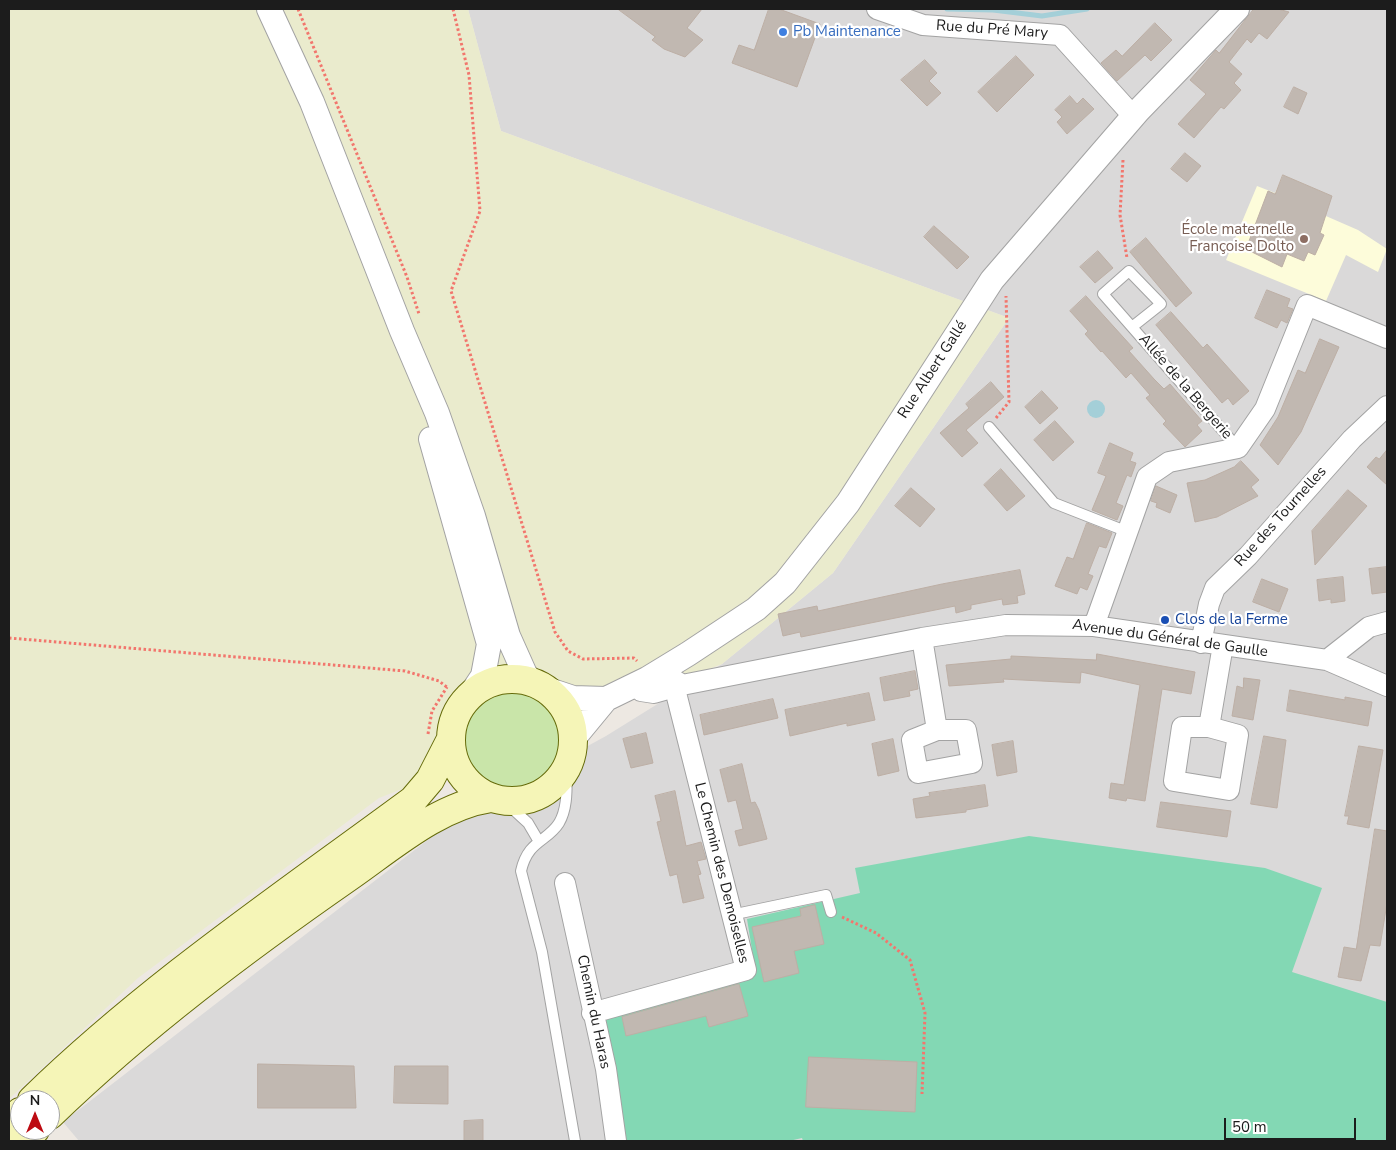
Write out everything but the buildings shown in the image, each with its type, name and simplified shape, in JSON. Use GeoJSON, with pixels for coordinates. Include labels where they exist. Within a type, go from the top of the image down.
{"type":"FeatureCollection","features":[{"type":"Feature","properties":{"kind":"main road"},"geometry":{"type":"LineString","coordinates":[[60,1106],[143,1032],[223,968],[309,905],[437,817],[460,806],[497,799],[522,800],[538,795],[552,786],[563,772],[570,752],[570,722],[563,706],[551,693],[520,679],[502,680],[459,691],[460,708],[452,724],[450,741],[453,759],[462,776],[475,789],[497,799]]}},
{"type":"Feature","properties":{"kind":"main road"},"geometry":{"type":"LineString","coordinates":[[43,1090],[131,1012],[214,947],[413,800],[430,780],[450,741]]}},
{"type":"Feature","properties":{"kind":"street"},"geometry":{"type":"LineString","coordinates":[[269,9],[312,102],[402,331],[437,413],[492,574],[508,636],[525,674],[538,686],[573,698],[606,699]]}},
{"type":"Feature","properties":{"kind":"street","name":"Rue du Pré Mary"},"geometry":{"type":"LineString","coordinates":[[877,9],[923,25],[1060,35],[1129,122]]}},
{"type":"Feature","properties":{"kind":"street","name":"Rue Albert Gallé"},"geometry":{"type":"LineString","coordinates":[[606,699],[664,680],[756,609],[785,583],[848,503],[973,308],[1004,266],[1129,122],[1237,9]]}},
{"type":"Feature","properties":{"kind":"street"},"geometry":{"type":"LineString","coordinates":[[1094,626],[1147,477],[1169,462],[1238,448],[1265,409],[1306,305],[1387,338]]}},
{"type":"Feature","properties":{"kind":"street"},"geometry":{"type":"LineString","coordinates":[[402,331],[489,644],[483,676],[459,691]]}},
{"type":"Feature","properties":{"kind":"street","name":"Rue des Tournelles"},"geometry":{"type":"LineString","coordinates":[[1201,643],[1209,604],[1215,588],[1248,556],[1352,439],[1387,406]]}},
{"type":"Feature","properties":{"kind":"street"},"geometry":{"type":"LineString","coordinates":[[1327,660],[1369,627],[1387,622]]}},
{"type":"Feature","properties":{"kind":"street","name":"Avenue du Général de Gaulle"},"geometry":{"type":"LineString","coordinates":[[664,680],[1006,626],[1094,626],[1327,660],[1387,686]]}},
{"type":"Feature","properties":{"kind":"street"},"geometry":{"type":"LineString","coordinates":[[922,638],[937,730]]}},
{"type":"Feature","properties":{"kind":"street"},"geometry":{"type":"LineString","coordinates":[[1209,727],[1223,646]]}},
{"type":"Feature","properties":{"kind":"street","name":"Le Chemin des Demoiselles"},"geometry":{"type":"LineString","coordinates":[[592,1013],[746,970],[664,680]]}},
{"type":"Feature","properties":{"kind":"street"},"geometry":{"type":"LineString","coordinates":[[570,752],[606,699]]}},
{"type":"Feature","properties":{"kind":"street","name":"Chemin du Haras"},"geometry":{"type":"LineString","coordinates":[[565,882],[592,1013],[606,1069],[616,1141]]}},
{"type":"Feature","properties":{"kind":"lane","name":"Allée de la Bergerie"},"geometry":{"type":"LineString","coordinates":[[1132,327],[1161,304],[1129,271],[1103,294],[1238,448]]}},
{"type":"Feature","properties":{"kind":"lane"},"geometry":{"type":"LineString","coordinates":[[989,427],[1054,503],[1128,532]]}},
{"type":"Feature","properties":{"kind":"lane"},"geometry":{"type":"LineString","coordinates":[[570,752],[563,815],[558,825],[538,840],[524,859],[521,871],[542,952],[575,1141]]}},
{"type":"Feature","properties":{"kind":"lane"},"geometry":{"type":"LineString","coordinates":[[497,799],[528,822],[538,840]]}},
{"type":"Feature","properties":{"kind":"lane"},"geometry":{"type":"LineString","coordinates":[[731,915],[826,895],[832,912]]}},
{"type":"Feature","properties":{"kind":"path"},"geometry":{"type":"LineString","coordinates":[[453,9],[469,75],[480,211],[451,291],[555,632],[568,651],[583,659],[634,658],[664,680]]}},
{"type":"Feature","properties":{"kind":"path"},"geometry":{"type":"LineString","coordinates":[[1129,122],[1120,215],[1129,271]]}},
{"type":"Feature","properties":{"kind":"path"},"geometry":{"type":"LineString","coordinates":[[989,427],[1009,402],[1010,352],[1004,266]]}},
{"type":"Feature","properties":{"kind":"path"},"geometry":{"type":"LineString","coordinates":[[9,638],[405,671],[439,681],[459,691]]}},
{"type":"Feature","properties":{"kind":"path"},"geometry":{"type":"LineString","coordinates":[[832,912],[876,933],[910,960],[925,1013],[922,1094]]}},
{"type":"Feature","properties":{"kind":"shaded area"},"geometry":{"type":"Polygon","coordinates":[[[9,9],[468,9],[501,131],[1009,318],[833,573],[722,664],[379,798],[138,978],[19,1090],[10,1090],[9,1099],[9,9]]]}},
{"type":"Feature","properties":{"kind":"shaded area"},"geometry":{"type":"Polygon","coordinates":[[[468,9],[1387,9],[1387,1141],[79,1141],[63,1122],[456,818],[606,736],[722,664],[833,573],[1009,318],[501,131],[468,9]]]}},
{"type":"Feature","properties":{"kind":"shaded area","name":"École maternelle Françoise Dolto"},"geometry":{"type":"Polygon","coordinates":[[[1283,175],[1332,196],[1328,205],[1319,213],[1358,230],[1387,249],[1378,272],[1346,255],[1326,301],[1226,260],[1257,186],[1275,193],[1283,175]]]}},
{"type":"Feature","properties":{"kind":"green space"},"geometry":{"type":"Polygon","coordinates":[[[510,689],[529,693],[546,704],[557,721],[561,740],[557,759],[546,776],[529,787],[510,791],[491,787],[474,776],[463,759],[459,740],[463,721],[474,704],[491,693],[510,689]]]}},
{"type":"Feature","properties":{"kind":"green space"},"geometry":{"type":"Polygon","coordinates":[[[1029,836],[1265,868],[1322,888],[1292,972],[1387,1002],[1387,1141],[803,1141],[802,1138],[789,1141],[622,1141],[602,1014],[755,968],[747,919],[860,893],[855,868],[1029,836]]]}},
{"type":"Feature","properties":{"kind":"water"},"geometry":{"type":"Polygon","coordinates":[[[1096,400],[1102,403],[1105,409],[1102,415],[1096,418],[1090,415],[1087,409],[1090,403],[1096,400]]]}},
{"type":"Feature","properties":{"kind":"waterway"},"geometry":{"type":"LineString","coordinates":[[947,9],[993,10],[1042,16],[1087,9]]}},
{"type":"Feature","properties":{"kind":"place","name":"Pb Maintenance"},"geometry":{"type":"Point","coordinates":[783,32]}},
{"type":"Feature","properties":{"kind":"place","name":"École maternelle Françoise Dolto"},"geometry":{"type":"Point","coordinates":[1304,239]}},
{"type":"Feature","properties":{"kind":"place","name":"Clos de la Ferme"},"geometry":{"type":"Point","coordinates":[1165,620]}}]}
